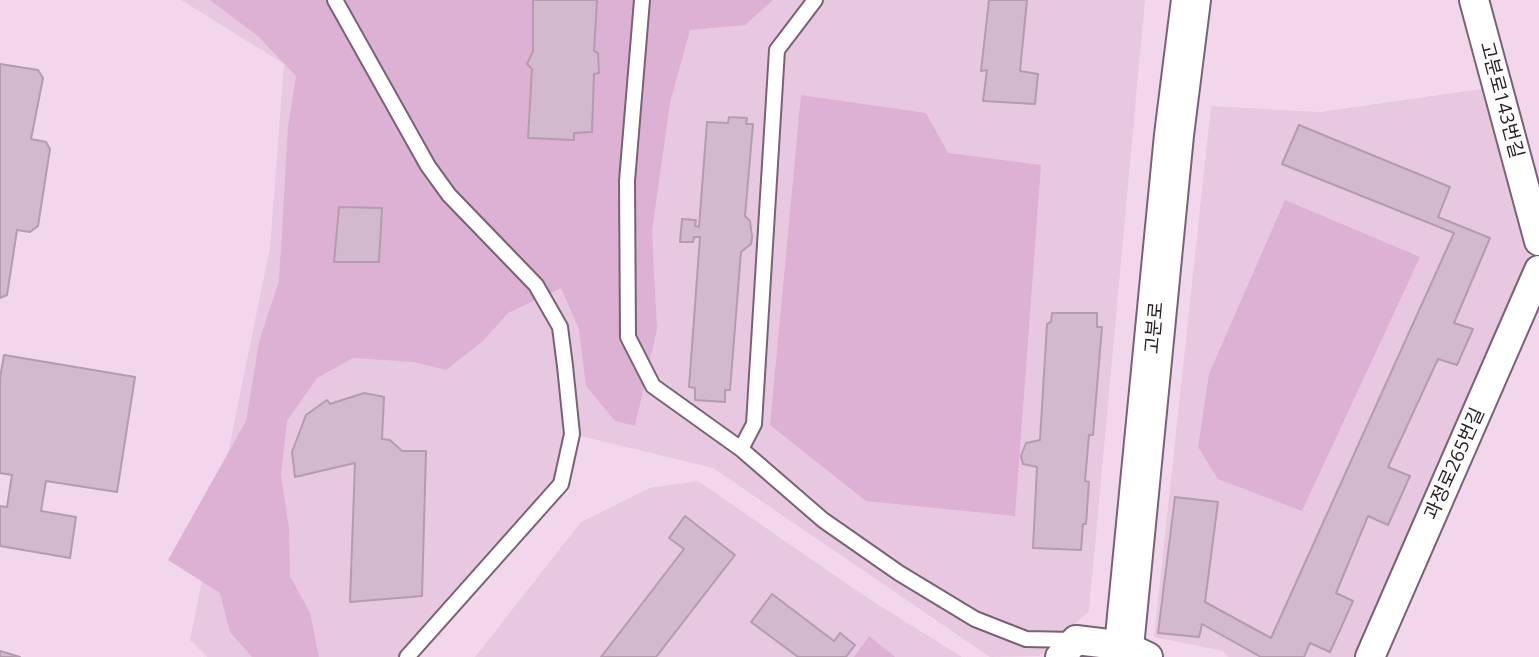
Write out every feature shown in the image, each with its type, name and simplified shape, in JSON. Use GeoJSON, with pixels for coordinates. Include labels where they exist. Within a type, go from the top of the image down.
{"type":"FeatureCollection","features":[{"type":"Feature","properties":{"kind":"main road","name":"고분로"},"geometry":{"type":"LineString","coordinates":[[1132,653],[1174,135],[1191,0]]}},
{"type":"Feature","properties":{"kind":"street","name":"고분로143번길"},"geometry":{"type":"LineString","coordinates":[[1474,0],[1539,241]]}},
{"type":"Feature","properties":{"kind":"street","name":"과정로265번길"},"geometry":{"type":"LineString","coordinates":[[1370,657],[1539,270]]}},
{"type":"Feature","properties":{"kind":"street"},"geometry":{"type":"LineString","coordinates":[[1068,649],[1132,653]]}},
{"type":"Feature","properties":{"kind":"lane"},"geometry":{"type":"LineString","coordinates":[[335,0],[428,166],[449,195],[536,285],[561,327],[572,434],[561,484],[407,657]]}},
{"type":"Feature","properties":{"kind":"lane"},"geometry":{"type":"LineString","coordinates":[[642,0],[627,181],[628,337],[653,386],[741,449],[823,520],[899,573],[975,619],[1026,639],[1068,649]]}},
{"type":"Feature","properties":{"kind":"lane"},"geometry":{"type":"LineString","coordinates":[[741,449],[754,424],[778,50],[815,0]]}},
{"type":"Feature","properties":{"kind":"shaded area"},"geometry":{"type":"Polygon","coordinates":[[[181,0],[1145,0],[1089,611],[1039,656],[990,657],[713,468],[572,434],[561,484],[407,657],[207,657],[190,640],[270,247],[284,64],[181,0]]]}},
{"type":"Feature","properties":{"kind":"shaded area"},"geometry":{"type":"Polygon","coordinates":[[[210,0],[773,0],[745,25],[690,30],[670,103],[652,231],[657,329],[635,426],[615,421],[586,386],[579,329],[561,288],[508,313],[483,341],[446,370],[414,362],[353,358],[317,378],[287,421],[281,475],[289,528],[290,576],[310,613],[319,657],[252,657],[230,632],[220,593],[168,560],[246,421],[259,342],[279,281],[288,128],[296,76],[259,37],[210,0]]]}},
{"type":"Feature","properties":{"kind":"shaded area"},"geometry":{"type":"Polygon","coordinates":[[[1481,89],[1530,254],[1354,657],[1228,657],[1223,651],[1154,637],[1211,106],[1320,112],[1481,89]]]}},
{"type":"Feature","properties":{"kind":"shaded area"},"geometry":{"type":"Polygon","coordinates":[[[801,95],[926,113],[948,153],[1041,165],[1015,516],[866,501],[770,425],[801,95]]]}},
{"type":"Feature","properties":{"kind":"shaded area"},"geometry":{"type":"Polygon","coordinates":[[[1285,200],[1420,257],[1302,511],[1218,479],[1198,447],[1209,374],[1285,200]]]}},
{"type":"Feature","properties":{"kind":"shaded area"},"geometry":{"type":"Polygon","coordinates":[[[698,481],[866,597],[962,657],[475,657],[581,522],[649,488],[698,481]]]}},
{"type":"Feature","properties":{"kind":"shaded area"},"geometry":{"type":"Polygon","coordinates":[[[869,636],[895,657],[854,657],[869,636]]]}},
{"type":"Feature","properties":{"kind":"building"},"geometry":{"type":"Polygon","coordinates":[[[533,0],[597,0],[594,51],[598,53],[599,73],[594,74],[592,132],[574,133],[574,140],[528,138],[532,69],[527,64],[533,51],[533,0]]]}},
{"type":"Feature","properties":{"kind":"building"},"geometry":{"type":"Polygon","coordinates":[[[989,0],[1027,0],[1020,71],[1038,74],[1035,104],[983,101],[987,70],[981,71],[989,0]]]}},
{"type":"Feature","properties":{"kind":"building"},"geometry":{"type":"Polygon","coordinates":[[[0,64],[38,70],[43,78],[31,139],[46,142],[50,149],[38,226],[30,232],[17,230],[7,295],[0,298],[0,64]]]}},
{"type":"Feature","properties":{"kind":"building"},"geometry":{"type":"Polygon","coordinates":[[[729,117],[747,118],[746,124],[753,124],[745,216],[750,221],[752,237],[751,244],[741,252],[730,390],[725,390],[725,402],[695,400],[695,388],[689,387],[700,237],[694,237],[693,242],[680,242],[682,219],[696,220],[695,226],[699,227],[707,122],[728,123],[729,117]]]}},
{"type":"Feature","properties":{"kind":"building"},"geometry":{"type":"Polygon","coordinates":[[[1299,125],[1450,187],[1438,217],[1490,238],[1454,323],[1473,329],[1457,365],[1438,359],[1388,467],[1410,476],[1388,525],[1368,516],[1336,593],[1353,601],[1330,652],[1310,643],[1304,657],[1261,657],[1202,624],[1199,637],[1158,633],[1175,497],[1218,502],[1205,602],[1271,638],[1454,233],[1282,164],[1299,125]]]}},
{"type":"Feature","properties":{"kind":"building"},"geometry":{"type":"Polygon","coordinates":[[[339,207],[382,208],[379,262],[334,262],[339,207]]]}},
{"type":"Feature","properties":{"kind":"building"},"geometry":{"type":"Polygon","coordinates":[[[1052,313],[1097,313],[1097,327],[1102,327],[1093,435],[1089,435],[1085,481],[1089,482],[1081,550],[1033,548],[1037,467],[1023,464],[1021,456],[1026,443],[1040,440],[1047,324],[1051,322],[1052,313]]]}},
{"type":"Feature","properties":{"kind":"building"},"geometry":{"type":"Polygon","coordinates":[[[4,355],[135,377],[117,492],[46,481],[41,511],[76,517],[70,558],[0,546],[0,506],[7,507],[12,475],[0,473],[0,378],[4,355]]]}},
{"type":"Feature","properties":{"kind":"building"},"geometry":{"type":"Polygon","coordinates":[[[364,393],[384,397],[382,439],[390,440],[402,451],[426,451],[422,596],[350,602],[355,463],[295,477],[292,452],[306,415],[327,400],[330,404],[364,393]]]}},
{"type":"Feature","properties":{"kind":"building"},"geometry":{"type":"Polygon","coordinates":[[[685,516],[735,555],[656,657],[601,657],[684,549],[669,538],[685,516]]]}},
{"type":"Feature","properties":{"kind":"building"},"geometry":{"type":"Polygon","coordinates":[[[772,594],[834,641],[840,633],[855,645],[846,657],[798,657],[751,622],[772,594]]]}},
{"type":"Feature","properties":{"kind":"building"},"geometry":{"type":"Polygon","coordinates":[[[0,651],[20,657],[0,657],[0,651]]]}}]}
